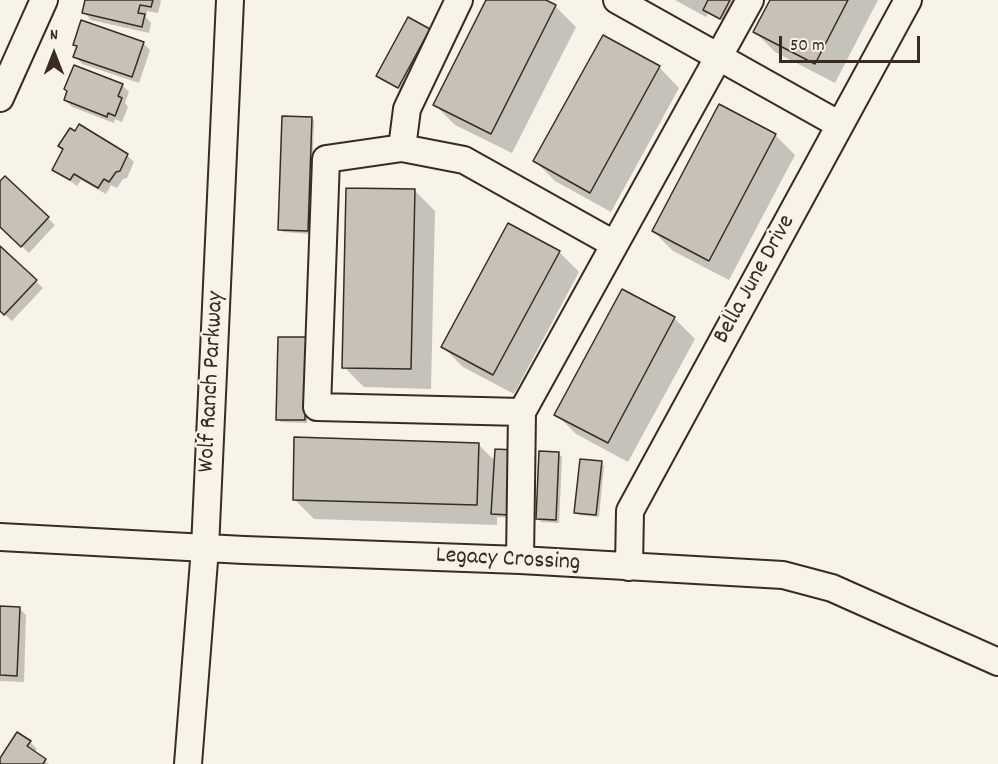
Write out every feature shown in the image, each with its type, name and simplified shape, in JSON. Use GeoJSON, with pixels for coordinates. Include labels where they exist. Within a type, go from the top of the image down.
{"type":"FeatureCollection","features":[{"type":"Feature","properties":{"kind":"street","name":"Wolf Ranch Parkway"},"geometry":{"type":"LineString","coordinates":[[188,764],[205,548],[230,0]]}},
{"type":"Feature","properties":{"kind":"street"},"geometry":{"type":"LineString","coordinates":[[402,148],[407,109],[459,0]]}},
{"type":"Feature","properties":{"kind":"street"},"geometry":{"type":"LineString","coordinates":[[617,0],[840,125]]}},
{"type":"Feature","properties":{"kind":"street"},"geometry":{"type":"LineString","coordinates":[[520,560],[522,412],[750,0]]}},
{"type":"Feature","properties":{"kind":"street","name":"Bella June Drive"},"geometry":{"type":"LineString","coordinates":[[629,567],[630,511],[908,0]]}},
{"type":"Feature","properties":{"kind":"street"},"geometry":{"type":"LineString","coordinates":[[0,98],[38,2]]}},
{"type":"Feature","properties":{"kind":"street"},"geometry":{"type":"LineString","coordinates":[[522,412],[317,407],[326,159],[402,148],[464,160],[614,244]]}},
{"type":"Feature","properties":{"kind":"street","name":"Legacy Crossing"},"geometry":{"type":"LineString","coordinates":[[0,537],[205,548],[520,560],[783,575],[822,585],[870,603],[998,662]]}},
{"type":"Feature","properties":{"kind":"building"},"geometry":{"type":"Polygon","coordinates":[[[85,0],[153,0],[151,7],[140,5],[138,13],[145,14],[142,27],[82,13],[85,0]]]}},
{"type":"Feature","properties":{"kind":"building"},"geometry":{"type":"Polygon","coordinates":[[[486,0],[546,0],[556,5],[491,134],[433,105],[486,0]]]}},
{"type":"Feature","properties":{"kind":"building"},"geometry":{"type":"Polygon","coordinates":[[[708,0],[730,0],[720,19],[703,10],[708,0]]]}},
{"type":"Feature","properties":{"kind":"building"},"geometry":{"type":"Polygon","coordinates":[[[770,0],[848,0],[815,64],[753,32],[770,0]]]}},
{"type":"Feature","properties":{"kind":"building"},"geometry":{"type":"Polygon","coordinates":[[[408,17],[430,29],[398,88],[376,76],[408,17]]]}},
{"type":"Feature","properties":{"kind":"building"},"geometry":{"type":"Polygon","coordinates":[[[81,20],[144,42],[132,77],[73,57],[77,46],[73,45],[81,20]]]}},
{"type":"Feature","properties":{"kind":"building"},"geometry":{"type":"Polygon","coordinates":[[[603,35],[660,66],[590,193],[533,161],[603,35]]]}},
{"type":"Feature","properties":{"kind":"building"},"geometry":{"type":"Polygon","coordinates":[[[74,65],[123,84],[118,96],[122,98],[115,116],[108,113],[107,117],[64,100],[67,91],[64,89],[74,65]]]}},
{"type":"Feature","properties":{"kind":"building"},"geometry":{"type":"Polygon","coordinates":[[[719,104],[776,134],[709,261],[652,231],[719,104]]]}},
{"type":"Feature","properties":{"kind":"building"},"geometry":{"type":"Polygon","coordinates":[[[282,116],[312,117],[308,231],[278,230],[282,116]]]}},
{"type":"Feature","properties":{"kind":"building"},"geometry":{"type":"Polygon","coordinates":[[[79,124],[128,154],[120,171],[116,172],[109,182],[104,179],[98,188],[74,174],[70,180],[52,170],[63,149],[58,146],[70,128],[75,131],[79,124]]]}},
{"type":"Feature","properties":{"kind":"building"},"geometry":{"type":"Polygon","coordinates":[[[5,176],[49,217],[21,247],[0,227],[0,181],[5,176]]]}},
{"type":"Feature","properties":{"kind":"building"},"geometry":{"type":"Polygon","coordinates":[[[346,188],[415,189],[411,369],[342,368],[346,188]]]}},
{"type":"Feature","properties":{"kind":"building"},"geometry":{"type":"Polygon","coordinates":[[[508,223],[560,251],[493,375],[441,347],[508,223]]]}},
{"type":"Feature","properties":{"kind":"building"},"geometry":{"type":"Polygon","coordinates":[[[0,246],[37,280],[4,315],[0,311],[0,246]]]}},
{"type":"Feature","properties":{"kind":"building"},"geometry":{"type":"Polygon","coordinates":[[[622,289],[675,317],[608,443],[554,415],[622,289]]]}},
{"type":"Feature","properties":{"kind":"building"},"geometry":{"type":"Polygon","coordinates":[[[278,337],[306,337],[305,420],[276,420],[278,337]]]}},
{"type":"Feature","properties":{"kind":"building"},"geometry":{"type":"Polygon","coordinates":[[[294,437],[479,443],[477,505],[293,500],[294,437]]]}},
{"type":"Feature","properties":{"kind":"building"},"geometry":{"type":"Polygon","coordinates":[[[495,449],[515,450],[511,515],[491,514],[495,449]]]}},
{"type":"Feature","properties":{"kind":"building"},"geometry":{"type":"Polygon","coordinates":[[[539,451],[559,452],[556,520],[536,519],[539,451]]]}},
{"type":"Feature","properties":{"kind":"building"},"geometry":{"type":"Polygon","coordinates":[[[580,459],[602,461],[596,515],[574,513],[580,459]]]}},
{"type":"Feature","properties":{"kind":"building"},"geometry":{"type":"Polygon","coordinates":[[[0,606],[20,607],[17,676],[0,675],[0,606]]]}},
{"type":"Feature","properties":{"kind":"building"},"geometry":{"type":"Polygon","coordinates":[[[17,732],[31,741],[27,746],[46,759],[43,764],[0,764],[0,758],[17,732]]]}}]}
